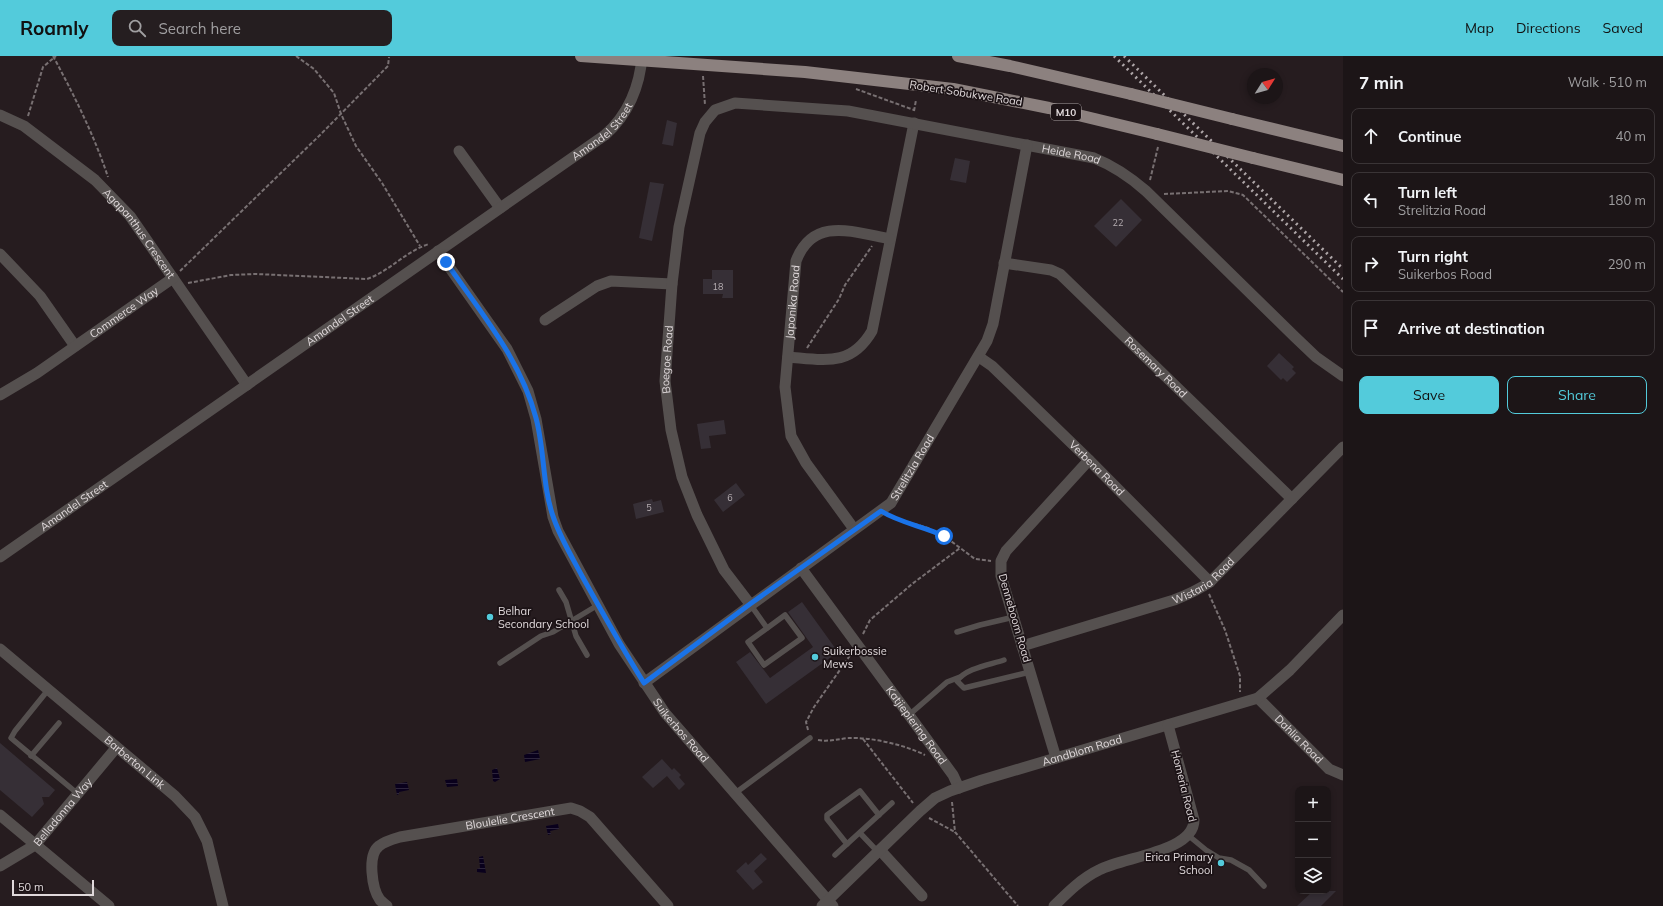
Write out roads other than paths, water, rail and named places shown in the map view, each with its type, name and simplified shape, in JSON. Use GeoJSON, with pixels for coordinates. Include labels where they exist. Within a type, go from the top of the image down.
{"type":"FeatureCollection","features":[{"type":"Feature","properties":{"kind":"main road","name":"Robert Sobukwe Road"},"geometry":{"type":"LineString","coordinates":[[582,56],[642,58],[805,72],[953,89],[1049,108],[1343,180]]}},
{"type":"Feature","properties":{"kind":"main road"},"geometry":{"type":"LineString","coordinates":[[958,56],[1033,71],[1343,146]]}},
{"type":"Feature","properties":{"kind":"street","name":"Amandel Street"},"geometry":{"type":"LineString","coordinates":[[0,556],[593,144],[615,126],[624,115],[631,102],[642,58]]}},
{"type":"Feature","properties":{"kind":"street","name":"Heide Road"},"geometry":{"type":"LineString","coordinates":[[720,107],[735,103],[848,111],[1094,158],[1107,164],[1136,182],[1316,357],[1343,376]]}},
{"type":"Feature","properties":{"kind":"street","name":"Boegoe Road"},"geometry":{"type":"LineString","coordinates":[[720,107],[710,115],[700,132],[679,227],[672,284],[665,381],[672,430],[682,477],[697,515],[724,570],[750,604]]}},
{"type":"Feature","properties":{"kind":"street","name":"Agapanthus Crescent"},"geometry":{"type":"LineString","coordinates":[[0,115],[24,126],[95,180],[130,216],[247,384]]}},
{"type":"Feature","properties":{"kind":"street"},"geometry":{"type":"LineString","coordinates":[[788,357],[834,360],[843,358],[865,344],[872,331],[914,123]]}},
{"type":"Feature","properties":{"kind":"street","name":"Strelitzia Road"},"geometry":{"type":"LineString","coordinates":[[644,683],[750,604],[891,503],[979,357],[993,324],[1027,145]]}},
{"type":"Feature","properties":{"kind":"street"},"geometry":{"type":"LineString","coordinates":[[459,151],[500,208]]}},
{"type":"Feature","properties":{"kind":"street","name":"Japonika Road"},"geometry":{"type":"LineString","coordinates":[[854,529],[806,463],[791,436],[785,387],[796,261],[800,248],[820,232],[844,230],[890,239]]}},
{"type":"Feature","properties":{"kind":"street","name":"Suikerbos Road"},"geometry":{"type":"LineString","coordinates":[[438,251],[507,349],[519,371],[528,391],[536,419],[553,517],[558,530],[598,604],[644,683],[669,718],[828,904]]}},
{"type":"Feature","properties":{"kind":"street"},"geometry":{"type":"LineString","coordinates":[[0,254],[40,296],[75,346]]}},
{"type":"Feature","properties":{"kind":"street","name":"Rosemary Road"},"geometry":{"type":"LineString","coordinates":[[1004,262],[1051,270],[1060,274],[1292,499]]}},
{"type":"Feature","properties":{"kind":"street","name":"Commerce Way"},"geometry":{"type":"LineString","coordinates":[[0,395],[20,384],[173,278]]}},
{"type":"Feature","properties":{"kind":"street"},"geometry":{"type":"LineString","coordinates":[[545,320],[597,286],[611,281],[672,284]]}},
{"type":"Feature","properties":{"kind":"street","name":"Verbena Road"},"geometry":{"type":"LineString","coordinates":[[979,357],[992,366],[1089,460],[1207,584]]}},
{"type":"Feature","properties":{"kind":"street","name":"Wistaria Road"},"geometry":{"type":"LineString","coordinates":[[1022,646],[1174,600],[1192,593],[1207,584],[1343,447]]}},
{"type":"Feature","properties":{"kind":"street","name":"Denneboom Road"},"geometry":{"type":"LineString","coordinates":[[1056,758],[1001,576],[1001,561],[1006,550],[1089,460]]}},
{"type":"Feature","properties":{"kind":"street","name":"Katjiepiering Road"},"geometry":{"type":"LineString","coordinates":[[801,568],[953,775],[959,788]]}},
{"type":"Feature","properties":{"kind":"street","name":"Aandblom Road"},"geometry":{"type":"LineString","coordinates":[[828,904],[879,851],[920,811],[936,798],[959,788],[1258,698],[1290,670],[1343,616]]}},
{"type":"Feature","properties":{"kind":"street","name":"Barberton Link"},"geometry":{"type":"LineString","coordinates":[[0,649],[175,796],[195,817],[207,841],[223,906]]}},
{"type":"Feature","properties":{"kind":"street","name":"Dahlia Road"},"geometry":{"type":"LineString","coordinates":[[1258,698],[1330,769],[1343,775]]}},
{"type":"Feature","properties":{"kind":"street","name":"Homeria Road"},"geometry":{"type":"LineString","coordinates":[[1054,906],[1064,895],[1099,869],[1176,845],[1189,836],[1194,828],[1194,820],[1168,725]]}},
{"type":"Feature","properties":{"kind":"street","name":"Belladonna Way"},"geometry":{"type":"LineString","coordinates":[[0,866],[34,845],[116,748]]}},
{"type":"Feature","properties":{"kind":"street","name":"Bloulelie Crescent"},"geometry":{"type":"LineString","coordinates":[[387,906],[380,900],[372,868],[373,854],[378,846],[400,837],[571,808],[580,810],[590,817],[668,906]]}},
{"type":"Feature","properties":{"kind":"street"},"geometry":{"type":"LineString","coordinates":[[0,815],[34,845],[109,906]]}},
{"type":"Feature","properties":{"kind":"street"},"geometry":{"type":"LineString","coordinates":[[879,851],[922,896]]}},
{"type":"Feature","properties":{"kind":"lane"},"geometry":{"type":"LineString","coordinates":[[559,590],[566,602],[576,636],[587,656]]}},
{"type":"Feature","properties":{"kind":"lane"},"geometry":{"type":"LineString","coordinates":[[500,663],[541,636],[553,632],[598,604]]}},
{"type":"Feature","properties":{"kind":"lane"},"geometry":{"type":"LineString","coordinates":[[750,604],[767,628]]}},
{"type":"Feature","properties":{"kind":"lane"},"geometry":{"type":"LineString","coordinates":[[785,615],[802,638],[764,665],[748,642],[767,628],[785,615]]}},
{"type":"Feature","properties":{"kind":"lane"},"geometry":{"type":"LineString","coordinates":[[957,632],[1014,617]]}},
{"type":"Feature","properties":{"kind":"lane"},"geometry":{"type":"LineString","coordinates":[[909,715],[947,682],[968,672],[1004,660]]}},
{"type":"Feature","properties":{"kind":"lane"},"geometry":{"type":"LineString","coordinates":[[961,676],[957,681],[964,688],[1030,672]]}},
{"type":"Feature","properties":{"kind":"lane"},"geometry":{"type":"LineString","coordinates":[[48,690],[12,736],[13,741],[78,794]]}},
{"type":"Feature","properties":{"kind":"lane"},"geometry":{"type":"LineString","coordinates":[[31,756],[58,723]]}},
{"type":"Feature","properties":{"kind":"lane"},"geometry":{"type":"LineString","coordinates":[[734,794],[810,738]]}},
{"type":"Feature","properties":{"kind":"lane"},"geometry":{"type":"LineString","coordinates":[[847,844],[827,819],[827,815],[860,791],[879,816]]}},
{"type":"Feature","properties":{"kind":"lane"},"geometry":{"type":"LineString","coordinates":[[835,854],[892,803]]}},
{"type":"Feature","properties":{"kind":"lane"},"geometry":{"type":"LineString","coordinates":[[860,832],[879,851]]}},
{"type":"Feature","properties":{"kind":"lane"},"geometry":{"type":"LineString","coordinates":[[1189,836],[1206,850],[1219,858],[1231,860],[1249,870],[1264,886]]}},
{"type":"Feature","properties":{"kind":"railway"},"geometry":{"type":"LineString","coordinates":[[1114,56],[1343,279]]}},
{"type":"Feature","properties":{"kind":"railway"},"geometry":{"type":"LineString","coordinates":[[1124,56],[1343,269]]}},
{"type":"Feature","properties":{"kind":"place","name":"Belhar Secondary School"},"geometry":{"type":"Point","coordinates":[490,617]}},
{"type":"Feature","properties":{"kind":"place","name":"Suikerbossie Mews"},"geometry":{"type":"Point","coordinates":[815,657]}},
{"type":"Feature","properties":{"kind":"place","name":"Erica Primary School"},"geometry":{"type":"Point","coordinates":[1221,863]}}]}
